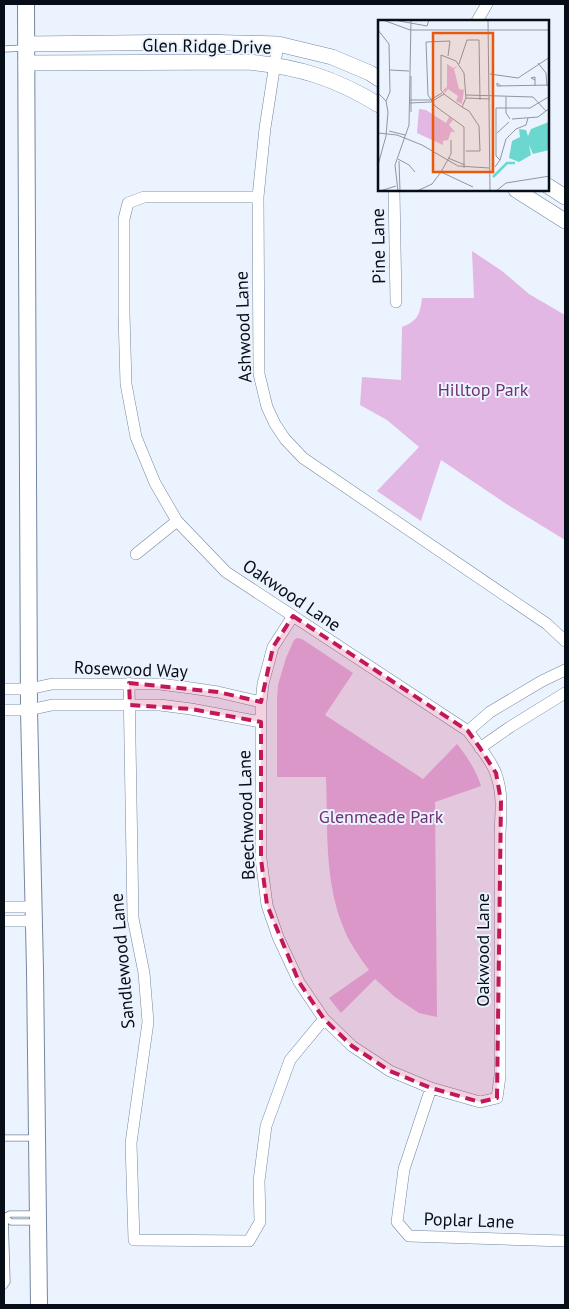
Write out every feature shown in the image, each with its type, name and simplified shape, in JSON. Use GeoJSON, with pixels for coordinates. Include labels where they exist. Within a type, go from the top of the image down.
{"type":"FeatureCollection","features":[{"type":"Feature","properties":{"kind":"main road"},"geometry":{"type":"LineString","coordinates":[[26,4],[30,710],[39,1305]]}},
{"type":"Feature","properties":{"kind":"street"},"geometry":{"type":"LineString","coordinates":[[478,20],[487,4]]}},
{"type":"Feature","properties":{"kind":"street","name":"Glen Ridge Drive"},"geometry":{"type":"LineString","coordinates":[[26,52],[201,42],[278,44],[332,57],[378,78]]}},
{"type":"Feature","properties":{"kind":"street","name":"Ashwood Lane"},"geometry":{"type":"LineString","coordinates":[[278,44],[265,128],[258,197],[259,374],[267,407],[274,424],[303,458],[547,624],[565,641]]}},
{"type":"Feature","properties":{"kind":"street","name":"Glen Ridge Drive"},"geometry":{"type":"LineString","coordinates":[[26,52],[248,62],[274,65],[309,72],[339,83],[378,104]]}},
{"type":"Feature","properties":{"kind":"street"},"geometry":{"type":"LineString","coordinates":[[549,187],[565,197]]}},
{"type":"Feature","properties":{"kind":"street","name":"Pine Lane"},"geometry":{"type":"LineString","coordinates":[[394,191],[396,302]]}},
{"type":"Feature","properties":{"kind":"street"},"geometry":{"type":"LineString","coordinates":[[518,191],[565,221]]}},
{"type":"Feature","properties":{"kind":"street","name":"Oakwood Lane"},"geometry":{"type":"LineString","coordinates":[[258,197],[144,198],[128,203],[124,219],[126,384],[136,437],[155,482],[177,521],[226,572],[468,731],[496,773],[501,801],[500,1076],[497,1098]]}},
{"type":"Feature","properties":{"kind":"street"},"geometry":{"type":"LineString","coordinates":[[136,554],[177,521]]}},
{"type":"Feature","properties":{"kind":"street","name":"Beechwood Lane"},"geometry":{"type":"LineString","coordinates":[[293,616],[273,647],[263,684],[261,702],[261,859],[267,905],[278,936],[299,982],[324,1019],[352,1046],[390,1071],[431,1088],[480,1102],[497,1098]]}},
{"type":"Feature","properties":{"kind":"street"},"geometry":{"type":"LineString","coordinates":[[468,731],[490,712],[542,681],[565,670]]}},
{"type":"Feature","properties":{"kind":"street","name":"Rosewood Way"},"geometry":{"type":"LineString","coordinates":[[4,689],[30,689],[52,684],[160,684],[192,688],[261,702]]}},
{"type":"Feature","properties":{"kind":"street","name":"Sandlewood Lane"},"geometry":{"type":"LineString","coordinates":[[129,684],[133,918],[144,973],[148,1022],[131,1143],[134,1240],[249,1241],[260,1222],[259,1181],[266,1126],[290,1060],[324,1019]]}},
{"type":"Feature","properties":{"kind":"street"},"geometry":{"type":"LineString","coordinates":[[480,748],[565,693]]}},
{"type":"Feature","properties":{"kind":"street","name":"Rosewood Way"},"geometry":{"type":"LineString","coordinates":[[4,710],[30,710],[52,705],[160,705],[261,722]]}},
{"type":"Feature","properties":{"kind":"street"},"geometry":{"type":"LineString","coordinates":[[4,907],[34,914]]}},
{"type":"Feature","properties":{"kind":"street"},"geometry":{"type":"LineString","coordinates":[[4,921],[34,914]]}},
{"type":"Feature","properties":{"kind":"street","name":"Poplar Lane"},"geometry":{"type":"LineString","coordinates":[[431,1088],[404,1168],[397,1222],[409,1236],[565,1241]]}},
{"type":"Feature","properties":{"kind":"lane"},"geometry":{"type":"LineString","coordinates":[[4,49],[26,52]]}},
{"type":"Feature","properties":{"kind":"lane"},"geometry":{"type":"LineString","coordinates":[[4,1138],[37,1138]]}},
{"type":"Feature","properties":{"kind":"lane"},"geometry":{"type":"LineString","coordinates":[[4,1286],[7,1282],[4,1217],[10,1214],[38,1218]]}},
{"type":"Feature","properties":{"kind":"highlighted area"},"geometry":{"type":"Polygon","coordinates":[[[293,616],[468,731],[480,748],[496,773],[501,801],[497,1098],[480,1102],[431,1088],[390,1071],[352,1046],[324,1019],[299,982],[267,905],[261,859],[261,722],[191,709],[130,705],[129,683],[218,692],[261,702],[273,647],[293,616]]]}},
{"type":"Feature","properties":{"kind":"green space","name":"Hilltop Park"},"geometry":{"type":"Polygon","coordinates":[[[472,251],[502,271],[529,294],[565,315],[565,540],[441,460],[421,521],[377,491],[419,447],[387,420],[360,405],[362,377],[401,380],[402,327],[415,319],[422,298],[474,298],[472,251]]]}},
{"type":"Feature","properties":{"kind":"green space","name":"Glenmeade Park"},"geometry":{"type":"Polygon","coordinates":[[[297,638],[302,639],[353,673],[325,715],[423,779],[457,744],[465,754],[479,780],[481,786],[435,802],[437,1017],[419,1013],[395,997],[375,979],[341,1013],[329,998],[369,970],[344,930],[336,906],[328,851],[326,777],[277,777],[278,685],[286,658],[294,640],[297,638]]]}}]}
